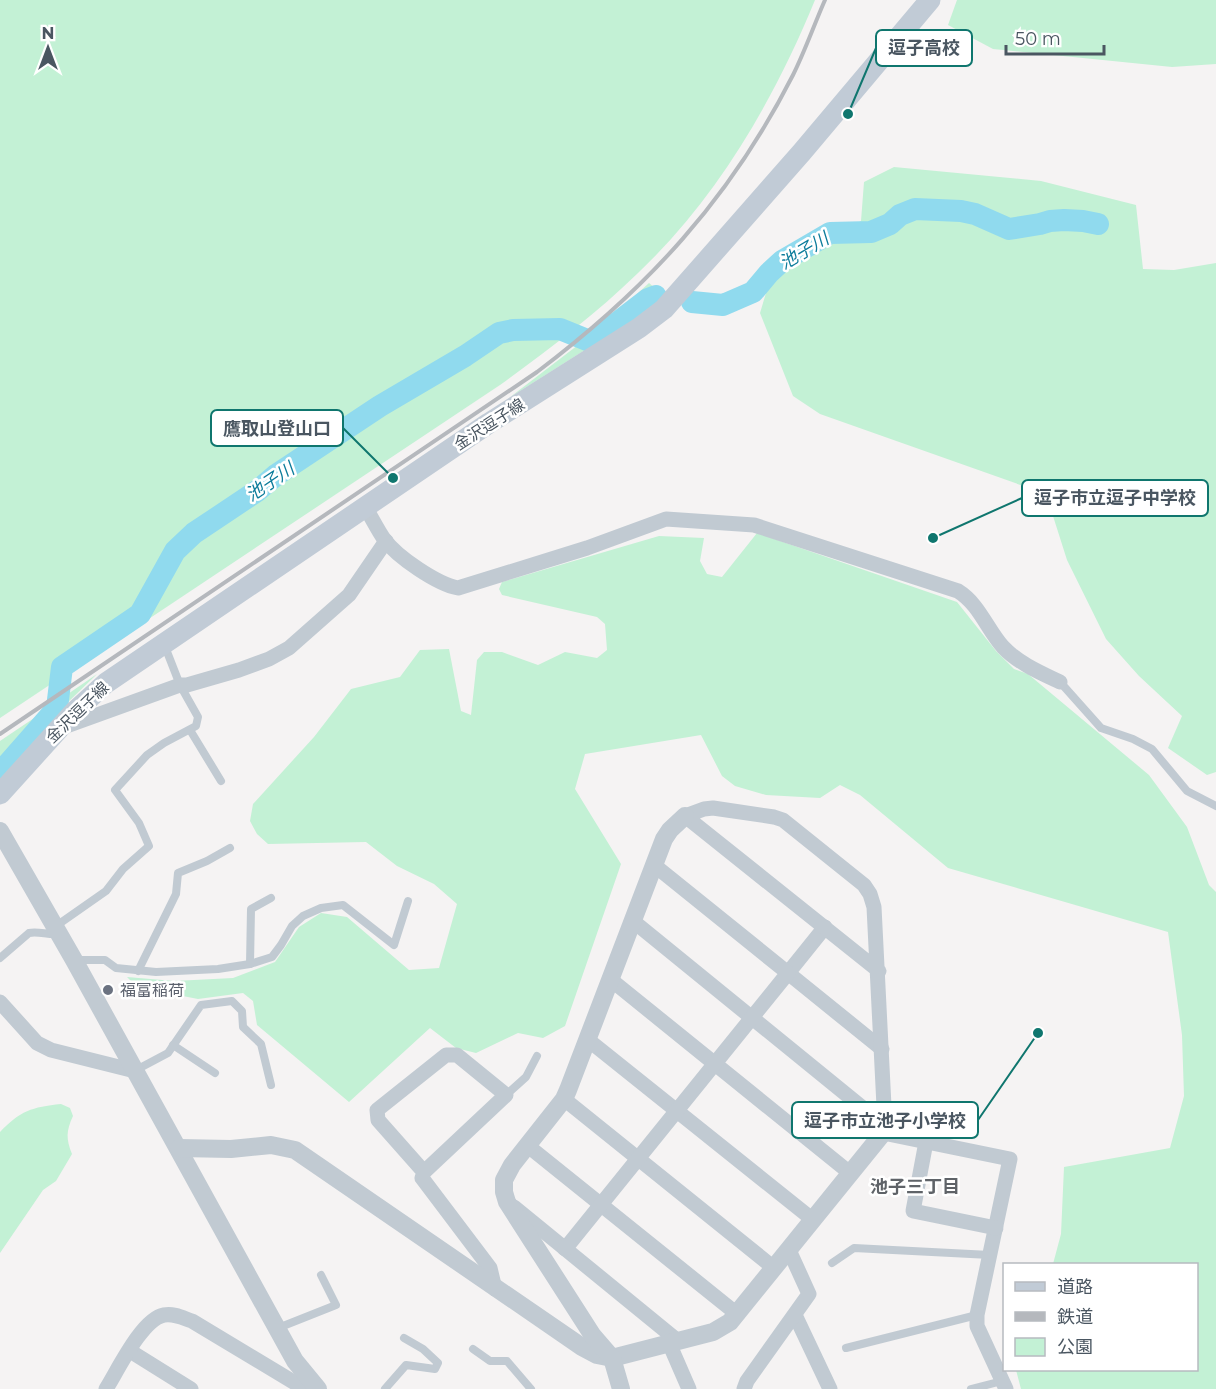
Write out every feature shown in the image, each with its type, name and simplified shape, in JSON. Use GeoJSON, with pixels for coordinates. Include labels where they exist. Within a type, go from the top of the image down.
{"type":"FeatureCollection","features":[{"type":"Feature","properties":{"kind":"main road","name":"金沢逗子線"},"geometry":{"type":"LineString","coordinates":[[0,794],[88,697],[163,643],[489,423],[639,328],[664,309],[802,152],[930,0]]}},
{"type":"Feature","properties":{"kind":"street"},"geometry":{"type":"LineString","coordinates":[[365,507],[386,541],[402,557],[446,586],[458,588],[587,548],[666,519],[754,525],[958,591],[968,597],[1004,648],[1022,662],[1060,682]]}},
{"type":"Feature","properties":{"kind":"street"},"geometry":{"type":"LineString","coordinates":[[58,729],[180,685],[238,670],[269,659],[289,648],[349,595],[386,541]]}},
{"type":"Feature","properties":{"kind":"street"},"geometry":{"type":"LineString","coordinates":[[179,1148],[231,1149],[271,1145],[295,1150],[495,1289],[597,1355],[612,1358],[722,1328],[737,1314],[884,1130],[879,971],[874,907],[870,894],[864,885],[783,820],[713,808],[685,816],[670,830],[664,839],[564,1099],[512,1165],[504,1180],[507,1202],[590,1330],[612,1358],[621,1389]]}},
{"type":"Feature","properties":{"kind":"street"},"geometry":{"type":"LineString","coordinates":[[685,816],[879,971]]}},
{"type":"Feature","properties":{"kind":"street"},"geometry":{"type":"LineString","coordinates":[[0,831],[179,1148],[295,1361],[318,1389]]}},
{"type":"Feature","properties":{"kind":"street"},"geometry":{"type":"LineString","coordinates":[[654,865],[882,1049]]}},
{"type":"Feature","properties":{"kind":"street"},"geometry":{"type":"LineString","coordinates":[[633,921],[884,1130],[926,1142],[1010,1159],[977,1315],[977,1326],[1004,1385]]}},
{"type":"Feature","properties":{"kind":"street"},"geometry":{"type":"LineString","coordinates":[[565,1249],[825,927]]}},
{"type":"Feature","properties":{"kind":"street"},"geometry":{"type":"LineString","coordinates":[[610,979],[850,1173]]}},
{"type":"Feature","properties":{"kind":"street"},"geometry":{"type":"LineString","coordinates":[[0,1002],[37,1043],[51,1050],[135,1071]]}},
{"type":"Feature","properties":{"kind":"street"},"geometry":{"type":"LineString","coordinates":[[587,1039],[812,1219]]}},
{"type":"Feature","properties":{"kind":"street"},"geometry":{"type":"LineString","coordinates":[[424,1172],[378,1120],[377,1110],[446,1055],[457,1055],[506,1095],[424,1172],[422,1178],[490,1268],[495,1289]]}},
{"type":"Feature","properties":{"kind":"street"},"geometry":{"type":"LineString","coordinates":[[564,1099],[774,1268]]}},
{"type":"Feature","properties":{"kind":"street"},"geometry":{"type":"LineString","coordinates":[[926,1142],[913,1211],[996,1228]]}},
{"type":"Feature","properties":{"kind":"street"},"geometry":{"type":"LineString","coordinates":[[528,1146],[737,1314]]}},
{"type":"Feature","properties":{"kind":"street"},"geometry":{"type":"LineString","coordinates":[[507,1202],[674,1342],[689,1389]]}},
{"type":"Feature","properties":{"kind":"street"},"geometry":{"type":"LineString","coordinates":[[744,1389],[747,1381],[809,1294],[789,1250]]}},
{"type":"Feature","properties":{"kind":"street"},"geometry":{"type":"LineString","coordinates":[[106,1389],[142,1331],[152,1321],[164,1315],[178,1316],[192,1322],[305,1389]]}},
{"type":"Feature","properties":{"kind":"street"},"geometry":{"type":"LineString","coordinates":[[795,1315],[830,1389]]}},
{"type":"Feature","properties":{"kind":"street"},"geometry":{"type":"LineString","coordinates":[[130,1351],[191,1389]]}},
{"type":"Feature","properties":{"kind":"lane"},"geometry":{"type":"LineString","coordinates":[[0,958],[29,933],[57,931],[106,891],[123,869],[149,846],[139,823],[115,790],[147,755],[196,726],[198,717],[180,685],[163,643]]}},
{"type":"Feature","properties":{"kind":"lane"},"geometry":{"type":"LineString","coordinates":[[1060,682],[1101,728],[1152,749],[1187,791],[1216,806]]}},
{"type":"Feature","properties":{"kind":"lane"},"geometry":{"type":"LineString","coordinates":[[190,730],[221,781]]}},
{"type":"Feature","properties":{"kind":"lane"},"geometry":{"type":"LineString","coordinates":[[138,971],[176,894],[178,873],[230,848]]}},
{"type":"Feature","properties":{"kind":"lane"},"geometry":{"type":"LineString","coordinates":[[250,964],[251,909],[271,898]]}},
{"type":"Feature","properties":{"kind":"lane"},"geometry":{"type":"LineString","coordinates":[[74,960],[105,960],[116,968],[138,971],[218,969],[250,964],[272,957],[282,945],[291,926],[303,916],[321,908],[343,905],[394,945],[408,901]]}},
{"type":"Feature","properties":{"kind":"lane"},"geometry":{"type":"LineString","coordinates":[[135,1071],[168,1053],[201,1005],[232,1001],[242,1011],[243,1027],[261,1044],[271,1085]]}},
{"type":"Feature","properties":{"kind":"lane"},"geometry":{"type":"LineString","coordinates":[[173,1045],[215,1073]]}},
{"type":"Feature","properties":{"kind":"lane"},"geometry":{"type":"LineString","coordinates":[[506,1095],[526,1077],[537,1056]]}},
{"type":"Feature","properties":{"kind":"lane"},"geometry":{"type":"LineString","coordinates":[[832,1263],[854,1248],[990,1255]]}},
{"type":"Feature","properties":{"kind":"lane"},"geometry":{"type":"LineString","coordinates":[[277,1329],[336,1305],[321,1275]]}},
{"type":"Feature","properties":{"kind":"lane"},"geometry":{"type":"LineString","coordinates":[[846,1348],[977,1315]]}},
{"type":"Feature","properties":{"kind":"lane"},"geometry":{"type":"LineString","coordinates":[[385,1389],[406,1365],[435,1369],[438,1363],[423,1348],[404,1338]]}},
{"type":"Feature","properties":{"kind":"lane"},"geometry":{"type":"LineString","coordinates":[[473,1349],[490,1361],[507,1361],[531,1389]]}},
{"type":"Feature","properties":{"kind":"lane"},"geometry":{"type":"LineString","coordinates":[[971,1389],[1004,1385]]}},
{"type":"Feature","properties":{"kind":"green space"},"geometry":{"type":"Polygon","coordinates":[[[0,0],[815,0],[762,111],[718,180],[667,244],[588,318],[500,385],[0,718],[0,0]]]}},
{"type":"Feature","properties":{"kind":"green space"},"geometry":{"type":"Polygon","coordinates":[[[957,0],[1216,0],[1216,64],[1172,67],[993,49],[948,25],[957,0]]]}},
{"type":"Feature","properties":{"kind":"green space"},"geometry":{"type":"Polygon","coordinates":[[[894,167],[1041,181],[1136,205],[1143,269],[1174,270],[1216,263],[1216,772],[1207,775],[1168,748],[1182,716],[1139,676],[1106,639],[1067,560],[1046,494],[820,414],[793,396],[760,313],[769,283],[861,221],[864,182],[894,167]]]}},
{"type":"Feature","properties":{"kind":"green space"},"geometry":{"type":"Polygon","coordinates":[[[649,283],[662,294],[598,341],[591,336],[649,283]]]}},
{"type":"Feature","properties":{"kind":"green space"},"geometry":{"type":"Polygon","coordinates":[[[578,345],[585,350],[509,398],[578,345]]]}},
{"type":"Feature","properties":{"kind":"green space"},"geometry":{"type":"Polygon","coordinates":[[[757,533],[957,602],[996,651],[1014,669],[1028,674],[1149,775],[1187,827],[1209,885],[1216,892],[1216,1389],[1021,1389],[1016,1371],[1198,1371],[1198,1263],[1053,1263],[1061,1234],[1064,1167],[1170,1148],[1184,1096],[1182,1035],[1168,932],[948,868],[860,795],[840,785],[820,798],[766,795],[735,786],[722,776],[701,735],[585,754],[575,789],[621,864],[565,1026],[543,1038],[518,1033],[476,1053],[456,1048],[430,1028],[349,1102],[257,1025],[253,1001],[243,993],[198,999],[137,987],[127,977],[174,981],[233,978],[275,962],[299,927],[321,913],[347,917],[409,970],[439,968],[457,904],[434,884],[397,866],[366,842],[268,844],[257,834],[250,821],[253,804],[314,737],[351,689],[400,677],[420,650],[449,649],[461,711],[471,715],[477,660],[484,652],[502,652],[538,665],[565,652],[597,658],[607,650],[605,624],[597,617],[502,595],[499,589],[502,582],[659,536],[704,538],[700,561],[707,574],[722,577],[757,533]]]}},
{"type":"Feature","properties":{"kind":"green space"},"geometry":{"type":"Polygon","coordinates":[[[97,674],[64,706],[65,696],[97,674]]]}},
{"type":"Feature","properties":{"kind":"green space"},"geometry":{"type":"Polygon","coordinates":[[[52,706],[51,711],[2,769],[0,768],[0,741],[52,706]]]}},
{"type":"Feature","properties":{"kind":"green space"},"geometry":{"type":"Polygon","coordinates":[[[61,1104],[70,1108],[73,1116],[68,1135],[72,1154],[56,1181],[43,1190],[0,1253],[0,1132],[27,1111],[61,1104]]]}},
{"type":"Feature","properties":{"kind":"waterway","name":"池子川"},"geometry":{"type":"LineString","coordinates":[[692,302],[723,305],[753,292],[782,261],[830,233],[871,232],[915,209],[961,211],[975,214],[1009,229],[1064,220],[1098,224]]}},
{"type":"Feature","properties":{"kind":"waterway","name":"池子川"},"geometry":{"type":"LineString","coordinates":[[0,773],[57,708],[62,667],[140,614],[175,551],[194,533],[380,406],[465,356],[499,333],[513,330],[560,329],[592,342],[648,299],[656,296]]}},
{"type":"Feature","properties":{"kind":"railway"},"geometry":{"type":"LineString","coordinates":[[0,734],[537,372],[615,308],[683,239],[742,162],[793,75],[825,0]]}},
{"type":"Feature","properties":{"kind":"place","name":"逗子高校"},"geometry":{"type":"Point","coordinates":[848,114]}},
{"type":"Feature","properties":{"kind":"place","name":"鷹取山登山口"},"geometry":{"type":"Point","coordinates":[393,478]}},
{"type":"Feature","properties":{"kind":"place","name":"逗子市立逗子中学校"},"geometry":{"type":"Point","coordinates":[933,538]}},
{"type":"Feature","properties":{"kind":"place","name":"福富稲荷"},"geometry":{"type":"Point","coordinates":[108,990]}},
{"type":"Feature","properties":{"kind":"place","name":"逗子市立池子小学校"},"geometry":{"type":"Point","coordinates":[1038,1033]}},
{"type":"Feature","properties":{"kind":"district","name":"池子三丁目"},"geometry":{"type":"Point","coordinates":[915,1187]}}]}
